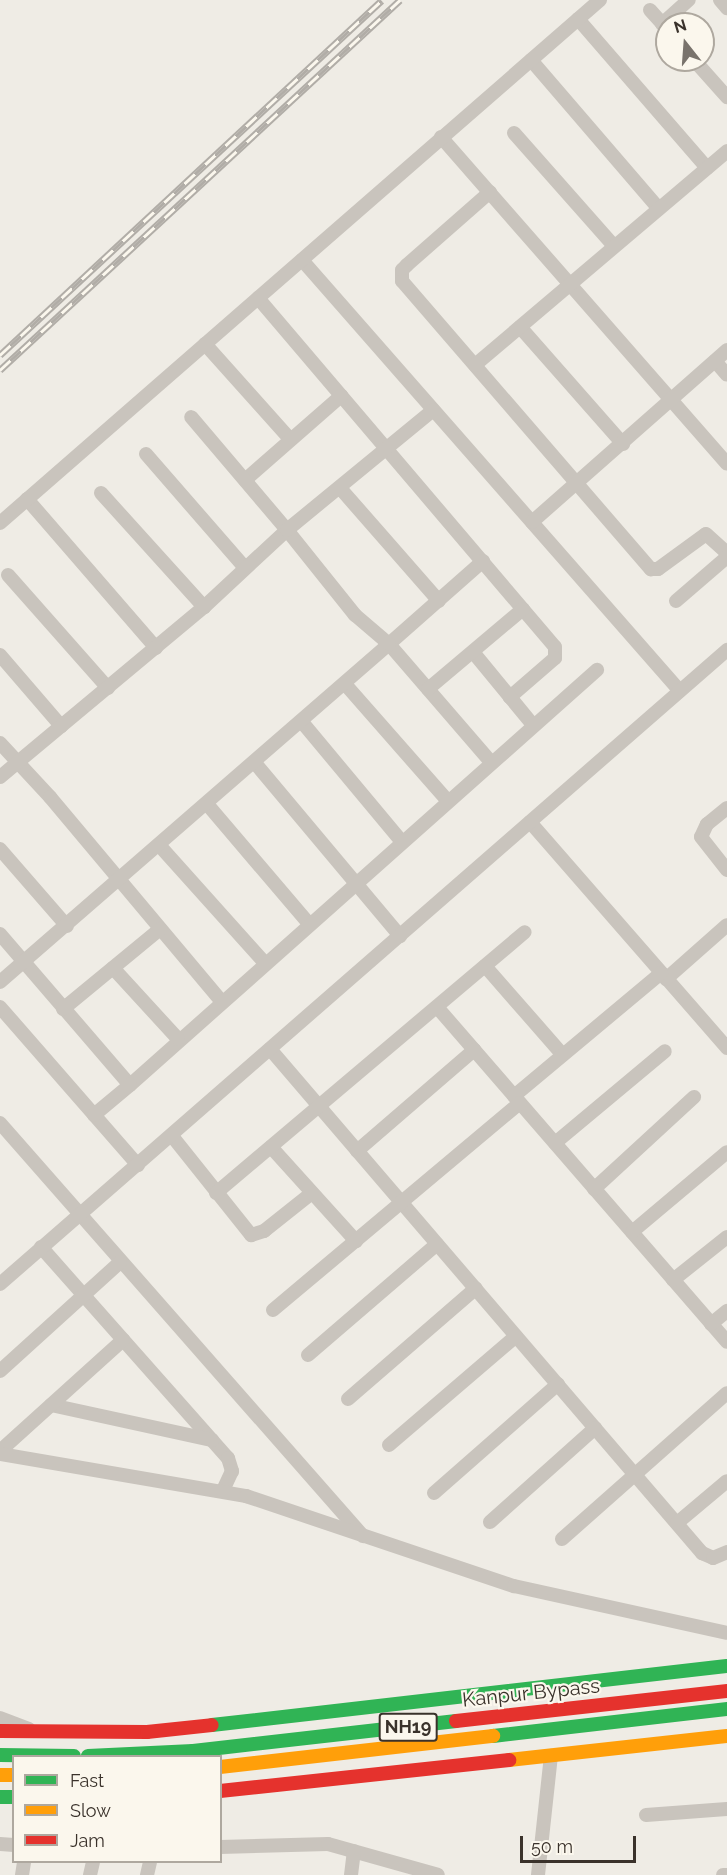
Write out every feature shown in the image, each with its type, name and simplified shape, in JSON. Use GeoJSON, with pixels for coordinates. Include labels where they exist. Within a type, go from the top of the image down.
{"type":"FeatureCollection","features":[{"type":"Feature","properties":{"kind":"main road"},"geometry":{"type":"LineString","coordinates":[[0,1731],[147,1732],[727,1666]]}},
{"type":"Feature","properties":{"kind":"main road","name":"Kanpur Bypass"},"geometry":{"type":"LineString","coordinates":[[109,1755],[193,1751],[727,1691]]}},
{"type":"Feature","properties":{"kind":"main road","name":"Kanpur Bypass"},"geometry":{"type":"LineString","coordinates":[[222,1767],[727,1709]]}},
{"type":"Feature","properties":{"kind":"main road"},"geometry":{"type":"LineString","coordinates":[[222,1791],[727,1736]]}},
{"type":"Feature","properties":{"kind":"street"},"geometry":{"type":"LineString","coordinates":[[0,523],[600,0]]}},
{"type":"Feature","properties":{"kind":"street"},"geometry":{"type":"LineString","coordinates":[[678,12],[689,0]]}},
{"type":"Feature","properties":{"kind":"street"},"geometry":{"type":"LineString","coordinates":[[720,0],[727,8]]}},
{"type":"Feature","properties":{"kind":"street"},"geometry":{"type":"LineString","coordinates":[[650,10],[655,16]]}},
{"type":"Feature","properties":{"kind":"street"},"geometry":{"type":"LineString","coordinates":[[578,19],[707,168]]}},
{"type":"Feature","properties":{"kind":"street"},"geometry":{"type":"LineString","coordinates":[[531,60],[659,209]]}},
{"type":"Feature","properties":{"kind":"street"},"geometry":{"type":"LineString","coordinates":[[705,72],[727,97]]}},
{"type":"Feature","properties":{"kind":"street"},"geometry":{"type":"LineString","coordinates":[[513,133],[614,246]]}},
{"type":"Feature","properties":{"kind":"street"},"geometry":{"type":"LineString","coordinates":[[441,137],[572,284],[727,464]]}},
{"type":"Feature","properties":{"kind":"street"},"geometry":{"type":"LineString","coordinates":[[475,365],[727,151]]}},
{"type":"Feature","properties":{"kind":"street"},"geometry":{"type":"LineString","coordinates":[[490,192],[407,265],[401,275],[475,365],[651,569],[658,569],[706,534],[727,555],[676,601]]}},
{"type":"Feature","properties":{"kind":"street"},"geometry":{"type":"LineString","coordinates":[[302,260],[680,691]]}},
{"type":"Feature","properties":{"kind":"street"},"geometry":{"type":"LineString","coordinates":[[258,298],[555,648],[556,655],[510,697]]}},
{"type":"Feature","properties":{"kind":"street"},"geometry":{"type":"LineString","coordinates":[[520,327],[622,444]]}},
{"type":"Feature","properties":{"kind":"street"},"geometry":{"type":"LineString","coordinates":[[205,344],[290,439]]}},
{"type":"Feature","properties":{"kind":"street"},"geometry":{"type":"LineString","coordinates":[[532,522],[727,350]]}},
{"type":"Feature","properties":{"kind":"street"},"geometry":{"type":"LineString","coordinates":[[715,361],[727,375]]}},
{"type":"Feature","properties":{"kind":"street"},"geometry":{"type":"LineString","coordinates":[[245,480],[341,396]]}},
{"type":"Feature","properties":{"kind":"street"},"geometry":{"type":"LineString","coordinates":[[0,777],[204,607],[287,530],[433,410]]}},
{"type":"Feature","properties":{"kind":"street"},"geometry":{"type":"LineString","coordinates":[[191,417],[287,530],[355,615],[388,644],[491,762]]}},
{"type":"Feature","properties":{"kind":"street"},"geometry":{"type":"LineString","coordinates":[[146,454],[245,568]]}},
{"type":"Feature","properties":{"kind":"street"},"geometry":{"type":"LineString","coordinates":[[339,488],[439,601]]}},
{"type":"Feature","properties":{"kind":"street"},"geometry":{"type":"LineString","coordinates":[[101,493],[204,607]]}},
{"type":"Feature","properties":{"kind":"street"},"geometry":{"type":"LineString","coordinates":[[27,499],[156,648]]}},
{"type":"Feature","properties":{"kind":"street"},"geometry":{"type":"LineString","coordinates":[[0,982],[302,722],[483,561]]}},
{"type":"Feature","properties":{"kind":"street"},"geometry":{"type":"LineString","coordinates":[[8,575],[108,688]]}},
{"type":"Feature","properties":{"kind":"street"},"geometry":{"type":"LineString","coordinates":[[428,689],[523,609]]}},
{"type":"Feature","properties":{"kind":"street"},"geometry":{"type":"LineString","coordinates":[[0,1284],[727,650]]}},
{"type":"Feature","properties":{"kind":"street"},"geometry":{"type":"LineString","coordinates":[[472,652],[533,725]]}},
{"type":"Feature","properties":{"kind":"street"},"geometry":{"type":"LineString","coordinates":[[0,655],[61,726]]}},
{"type":"Feature","properties":{"kind":"street"},"geometry":{"type":"LineString","coordinates":[[94,1115],[447,800],[597,670]]}},
{"type":"Feature","properties":{"kind":"street"},"geometry":{"type":"LineString","coordinates":[[345,684],[447,800]]}},
{"type":"Feature","properties":{"kind":"street"},"geometry":{"type":"LineString","coordinates":[[302,722],[402,842]]}},
{"type":"Feature","properties":{"kind":"street"},"geometry":{"type":"LineString","coordinates":[[0,743],[221,1001]]}},
{"type":"Feature","properties":{"kind":"street"},"geometry":{"type":"LineString","coordinates":[[255,762],[400,936]]}},
{"type":"Feature","properties":{"kind":"street"},"geometry":{"type":"LineString","coordinates":[[207,804],[309,924]]}},
{"type":"Feature","properties":{"kind":"street"},"geometry":{"type":"LineString","coordinates":[[727,808],[707,825],[701,837],[727,870]]}},
{"type":"Feature","properties":{"kind":"street"},"geometry":{"type":"LineString","coordinates":[[530,822],[727,1048]]}},
{"type":"Feature","properties":{"kind":"street"},"geometry":{"type":"LineString","coordinates":[[159,845],[265,963]]}},
{"type":"Feature","properties":{"kind":"street"},"geometry":{"type":"LineString","coordinates":[[0,849],[67,926]]}},
{"type":"Feature","properties":{"kind":"street"},"geometry":{"type":"LineString","coordinates":[[273,1310],[402,1203],[517,1100],[562,1055],[727,925]]}},
{"type":"Feature","properties":{"kind":"street"},"geometry":{"type":"LineString","coordinates":[[63,1009],[160,929]]}},
{"type":"Feature","properties":{"kind":"street"},"geometry":{"type":"LineString","coordinates":[[216,1193],[525,932]]}},
{"type":"Feature","properties":{"kind":"street"},"geometry":{"type":"LineString","coordinates":[[0,934],[130,1085]]}},
{"type":"Feature","properties":{"kind":"street"},"geometry":{"type":"LineString","coordinates":[[485,966],[562,1055]]}},
{"type":"Feature","properties":{"kind":"street"},"geometry":{"type":"LineString","coordinates":[[113,968],[178,1039]]}},
{"type":"Feature","properties":{"kind":"street"},"geometry":{"type":"LineString","coordinates":[[436,1007],[727,1342]]}},
{"type":"Feature","properties":{"kind":"street"},"geometry":{"type":"LineString","coordinates":[[0,1008],[138,1165]]}},
{"type":"Feature","properties":{"kind":"street"},"geometry":{"type":"LineString","coordinates":[[270,1049],[706,1556],[713,1558],[727,1552]]}},
{"type":"Feature","properties":{"kind":"street"},"geometry":{"type":"LineString","coordinates":[[357,1151],[474,1050]]}},
{"type":"Feature","properties":{"kind":"street"},"geometry":{"type":"LineString","coordinates":[[555,1143],[665,1051]]}},
{"type":"Feature","properties":{"kind":"street"},"geometry":{"type":"LineString","coordinates":[[594,1189],[694,1097]]}},
{"type":"Feature","properties":{"kind":"street"},"geometry":{"type":"LineString","coordinates":[[0,1123],[364,1539]]}},
{"type":"Feature","properties":{"kind":"street"},"geometry":{"type":"LineString","coordinates":[[172,1136],[251,1235],[264,1231],[312,1194]]}},
{"type":"Feature","properties":{"kind":"street"},"geometry":{"type":"LineString","coordinates":[[271,1147],[356,1241]]}},
{"type":"Feature","properties":{"kind":"street"},"geometry":{"type":"LineString","coordinates":[[632,1232],[727,1152]]}},
{"type":"Feature","properties":{"kind":"street"},"geometry":{"type":"LineString","coordinates":[[673,1280],[727,1237]]}},
{"type":"Feature","properties":{"kind":"street"},"geometry":{"type":"LineString","coordinates":[[308,1355],[437,1244]]}},
{"type":"Feature","properties":{"kind":"street"},"geometry":{"type":"LineString","coordinates":[[41,1247],[212,1440],[231,1465],[230,1478],[223,1490]]}},
{"type":"Feature","properties":{"kind":"street"},"geometry":{"type":"LineString","coordinates":[[0,1371],[120,1262]]}},
{"type":"Feature","properties":{"kind":"street"},"geometry":{"type":"LineString","coordinates":[[348,1399],[476,1288]]}},
{"type":"Feature","properties":{"kind":"street"},"geometry":{"type":"LineString","coordinates":[[711,1324],[727,1311]]}},
{"type":"Feature","properties":{"kind":"street"},"geometry":{"type":"LineString","coordinates":[[389,1445],[516,1336]]}},
{"type":"Feature","properties":{"kind":"street"},"geometry":{"type":"LineString","coordinates":[[0,1452],[123,1340]]}},
{"type":"Feature","properties":{"kind":"street"},"geometry":{"type":"LineString","coordinates":[[434,1493],[558,1384]]}},
{"type":"Feature","properties":{"kind":"street"},"geometry":{"type":"LineString","coordinates":[[562,1539],[727,1393]]}},
{"type":"Feature","properties":{"kind":"street"},"geometry":{"type":"LineString","coordinates":[[51,1405],[212,1440]]}},
{"type":"Feature","properties":{"kind":"street"},"geometry":{"type":"LineString","coordinates":[[490,1522],[595,1428]]}},
{"type":"Feature","properties":{"kind":"street"},"geometry":{"type":"LineString","coordinates":[[0,1452],[223,1490],[364,1539],[514,1586],[727,1632]]}},
{"type":"Feature","properties":{"kind":"street"},"geometry":{"type":"LineString","coordinates":[[677,1523],[727,1481]]}},
{"type":"Feature","properties":{"kind":"street"},"geometry":{"type":"LineString","coordinates":[[0,1718],[37,1732]]}},
{"type":"Feature","properties":{"kind":"street"},"geometry":{"type":"LineString","coordinates":[[538,1875],[551,1756]]}},
{"type":"Feature","properties":{"kind":"street"},"geometry":{"type":"LineString","coordinates":[[646,1815],[727,1809]]}},
{"type":"Feature","properties":{"kind":"street"},"geometry":{"type":"LineString","coordinates":[[222,1847],[328,1844],[435,1875]]}},
{"type":"Feature","properties":{"kind":"street"},"geometry":{"type":"LineString","coordinates":[[351,1875],[354,1851]]}},
{"type":"Feature","properties":{"kind":"railway"},"geometry":{"type":"LineString","coordinates":[[0,355],[382,0]]}},
{"type":"Feature","properties":{"kind":"railway"},"geometry":{"type":"LineString","coordinates":[[0,370],[400,0]]}},
{"type":"Feature","properties":{"kind":"traffic: fast"},"geometry":{"type":"LineString","coordinates":[[212,1725],[727,1666]]}},
{"type":"Feature","properties":{"kind":"traffic: fast"},"geometry":{"type":"LineString","coordinates":[[493,1736],[727,1709]]}},
{"type":"Feature","properties":{"kind":"traffic: fast"},"geometry":{"type":"LineString","coordinates":[[109,1755],[193,1751],[456,1721]]}},
{"type":"Feature","properties":{"kind":"traffic: fast"},"geometry":{"type":"LineString","coordinates":[[0,1755],[12,1755]]}},
{"type":"Feature","properties":{"kind":"traffic: fast"},"geometry":{"type":"LineString","coordinates":[[0,1797],[12,1797]]}},
{"type":"Feature","properties":{"kind":"traffic: slow"},"geometry":{"type":"LineString","coordinates":[[222,1767],[493,1736]]}},
{"type":"Feature","properties":{"kind":"traffic: slow"},"geometry":{"type":"LineString","coordinates":[[509,1760],[727,1736]]}},
{"type":"Feature","properties":{"kind":"traffic: slow"},"geometry":{"type":"LineString","coordinates":[[0,1775],[12,1775]]}},
{"type":"Feature","properties":{"kind":"traffic: jam"},"geometry":{"type":"LineString","coordinates":[[456,1721],[727,1691]]}},
{"type":"Feature","properties":{"kind":"traffic: jam"},"geometry":{"type":"LineString","coordinates":[[0,1731],[147,1732],[212,1725]]}},
{"type":"Feature","properties":{"kind":"traffic: jam"},"geometry":{"type":"LineString","coordinates":[[222,1791],[509,1760]]}}]}
